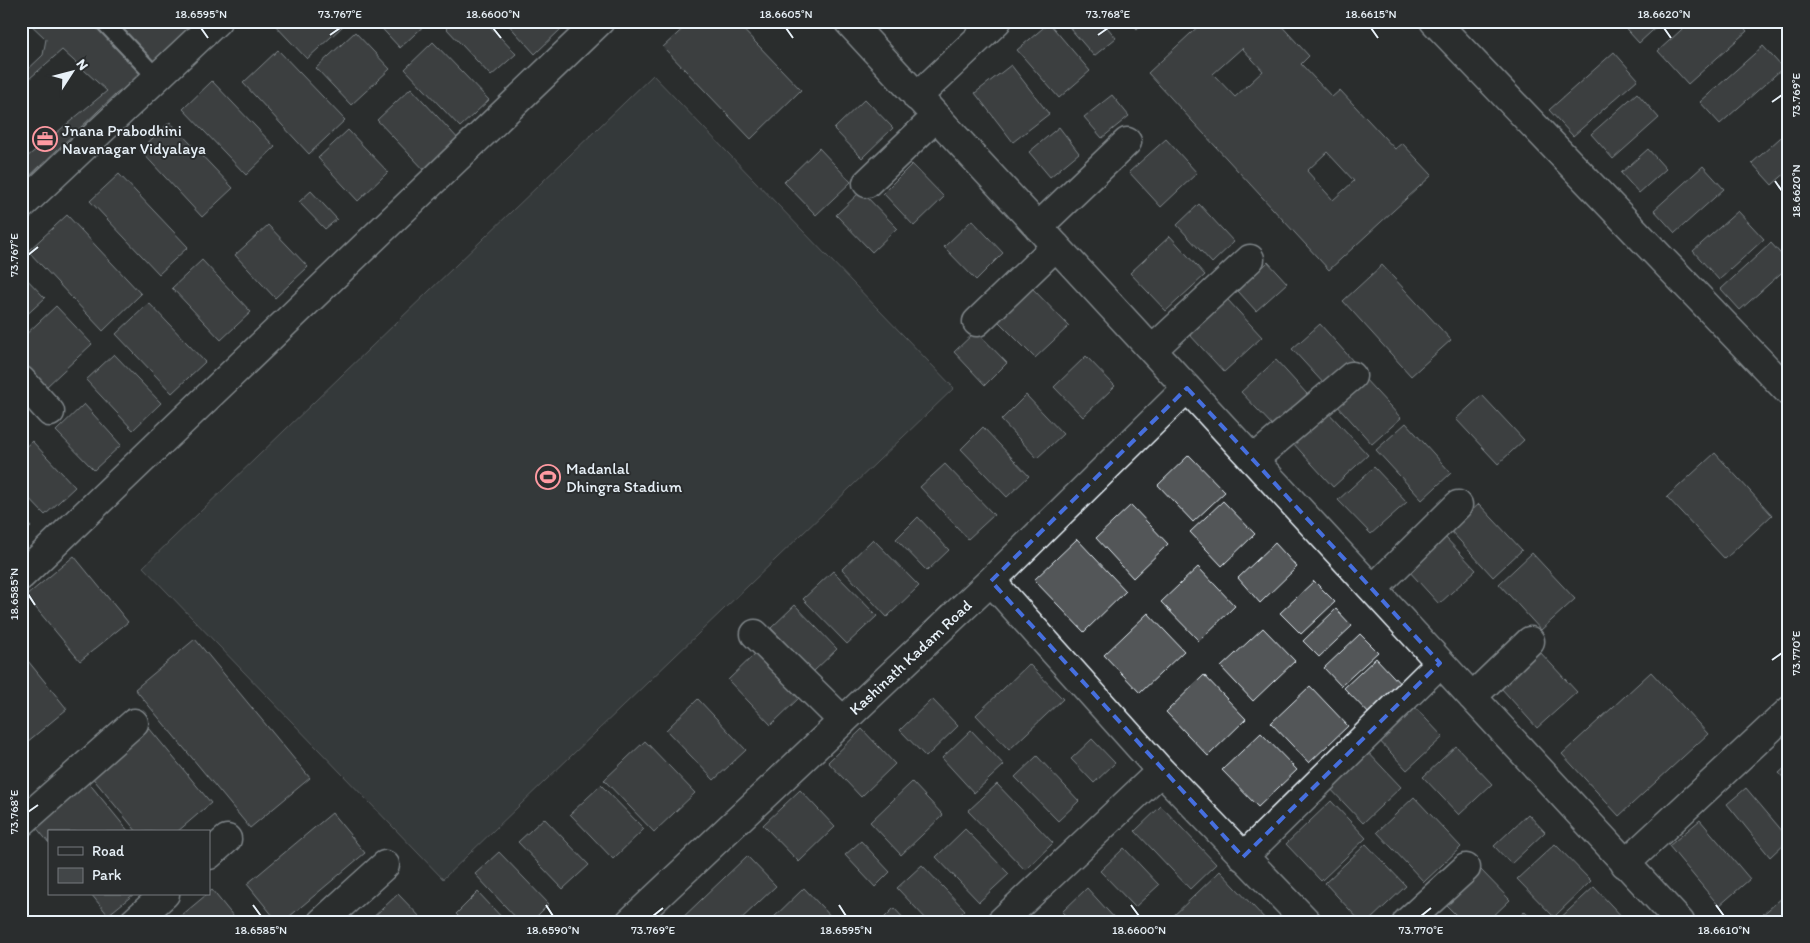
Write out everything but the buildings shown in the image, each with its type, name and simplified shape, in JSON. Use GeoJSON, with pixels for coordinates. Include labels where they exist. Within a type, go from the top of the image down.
{"type":"FeatureCollection","features":[{"type":"Feature","properties":{"kind":"street"},"geometry":{"type":"LineString","coordinates":[[21,206],[217,21]]}},
{"type":"Feature","properties":{"kind":"street"},"geometry":{"type":"LineString","coordinates":[[21,576],[600,21]]}},
{"type":"Feature","properties":{"kind":"street"},"geometry":{"type":"LineString","coordinates":[[848,21],[1680,922]]}},
{"type":"Feature","properties":{"kind":"street"},"geometry":{"type":"LineString","coordinates":[[918,97],[997,21]]}},
{"type":"Feature","properties":{"kind":"street"},"geometry":{"type":"LineString","coordinates":[[1448,26],[1789,392]]}},
{"type":"Feature","properties":{"kind":"street"},"geometry":{"type":"LineString","coordinates":[[867,183],[936,117]]}},
{"type":"Feature","properties":{"kind":"street"},"geometry":{"type":"LineString","coordinates":[[977,322],[1127,142]]}},
{"type":"Feature","properties":{"kind":"street"},"geometry":{"type":"LineString","coordinates":[[1152,350],[1250,259]]}},
{"type":"Feature","properties":{"kind":"street"},"geometry":{"type":"LineString","coordinates":[[1253,460],[1352,376]]}},
{"type":"Feature","properties":{"kind":"street"},"geometry":{"type":"LineString","coordinates":[[21,380],[50,412]]}},
{"type":"Feature","properties":{"kind":"street","name":"Kashinath Kadam Road"},"geometry":{"type":"LineString","coordinates":[[634,920],[991,581],[1187,388]]}},
{"type":"Feature","properties":{"kind":"street"},"geometry":{"type":"LineString","coordinates":[[1372,589],[1458,505]]}},
{"type":"Feature","properties":{"kind":"street"},"geometry":{"type":"LineString","coordinates":[[991,581],[1161,770],[1307,922]]}},
{"type":"Feature","properties":{"kind":"street"},"geometry":{"type":"LineString","coordinates":[[755,634],[843,721]]}},
{"type":"Feature","properties":{"kind":"street"},"geometry":{"type":"LineString","coordinates":[[1472,698],[1530,641]]}},
{"type":"Feature","properties":{"kind":"street"},"geometry":{"type":"LineString","coordinates":[[1243,857],[1440,663]]}},
{"type":"Feature","properties":{"kind":"street"},"geometry":{"type":"LineString","coordinates":[[1625,864],[1789,711]]}},
{"type":"Feature","properties":{"kind":"street"},"geometry":{"type":"LineString","coordinates":[[21,823],[134,723]]}},
{"type":"Feature","properties":{"kind":"street"},"geometry":{"type":"LineString","coordinates":[[1000,922],[1161,770]]}},
{"type":"Feature","properties":{"kind":"street"},"geometry":{"type":"LineString","coordinates":[[322,922],[385,865]]}},
{"type":"Feature","properties":{"kind":"street"},"geometry":{"type":"LineString","coordinates":[[1407,922],[1466,868]]}},
{"type":"Feature","properties":{"kind":"street"},"geometry":{"type":"LineString","coordinates":[[134,922],[163,896]]}},
{"type":"Feature","properties":{"kind":"lane"},"geometry":{"type":"LineString","coordinates":[[103,21],[157,78]]}},
{"type":"Feature","properties":{"kind":"highlighted area"},"geometry":{"type":"Polygon","coordinates":[[[1187,388],[1440,663],[1243,857],[991,581],[1187,388]]]}},
{"type":"Feature","properties":{"kind":"green space","name":"Madanlal Dhingra Stadium"},"geometry":{"type":"Polygon","coordinates":[[[653,75],[954,388],[443,879],[143,567],[653,75]]]}},
{"type":"Feature","properties":{"kind":"place","name":"Jnana Prabodhini Navanagar Vidyalaya"},"geometry":{"type":"Point","coordinates":[45,139]}},
{"type":"Feature","properties":{"kind":"place","name":"Madanlal Dhingra Stadium"},"geometry":{"type":"Point","coordinates":[548,477]}}]}
